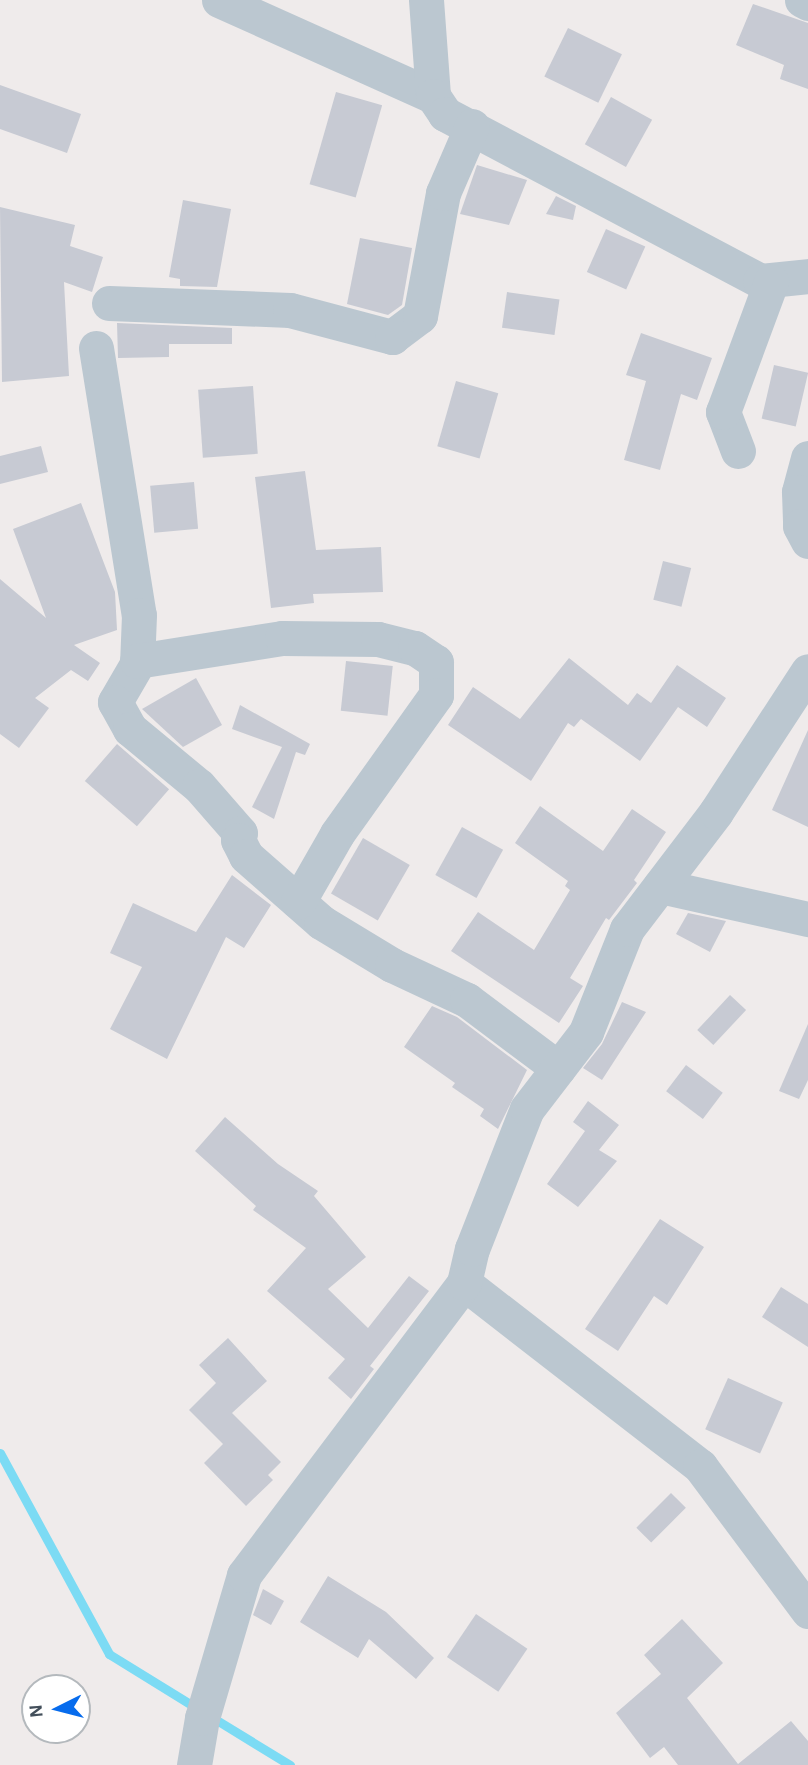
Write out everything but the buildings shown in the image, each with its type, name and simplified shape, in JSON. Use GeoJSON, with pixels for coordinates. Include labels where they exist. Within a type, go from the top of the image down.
{"type":"FeatureCollection","features":[{"type":"Feature","properties":{"kind":"street"},"geometry":{"type":"LineString","coordinates":[[219,0],[433,96]]}},
{"type":"Feature","properties":{"kind":"street"},"geometry":{"type":"LineString","coordinates":[[426,0],[433,96],[445,114],[760,281],[771,282],[808,276]]}},
{"type":"Feature","properties":{"kind":"street"},"geometry":{"type":"LineString","coordinates":[[802,0],[808,3]]}},
{"type":"Feature","properties":{"kind":"street"},"geometry":{"type":"LineString","coordinates":[[109,303],[290,310],[392,337],[420,316],[443,193],[472,126]]}},
{"type":"Feature","properties":{"kind":"street"},"geometry":{"type":"LineString","coordinates":[[738,451],[723,412],[771,282]]}},
{"type":"Feature","properties":{"kind":"street"},"geometry":{"type":"LineString","coordinates":[[96,348],[139,615],[137,661],[115,702],[130,729],[199,786],[240,833],[238,840],[246,856],[321,922],[392,965],[467,1000],[558,1068]]}},
{"type":"Feature","properties":{"kind":"street"},"geometry":{"type":"LineString","coordinates":[[808,458],[799,492],[800,526],[808,541]]}},
{"type":"Feature","properties":{"kind":"street"},"geometry":{"type":"LineString","coordinates":[[137,661],[282,638],[309,638],[378,639],[415,648],[436,662],[436,695],[337,834],[298,902]]}},
{"type":"Feature","properties":{"kind":"street"},"geometry":{"type":"LineString","coordinates":[[194,1765],[202,1718],[244,1575],[464,1283],[472,1249],[527,1109],[586,1032],[627,929],[716,812],[808,671]]}},
{"type":"Feature","properties":{"kind":"street"},"geometry":{"type":"LineString","coordinates":[[660,886],[808,919]]}},
{"type":"Feature","properties":{"kind":"street"},"geometry":{"type":"LineString","coordinates":[[464,1283],[700,1466],[808,1611]]}},
{"type":"Feature","properties":{"kind":"waterway"},"geometry":{"type":"LineString","coordinates":[[0,1453],[109,1654],[198,1709]]}},
{"type":"Feature","properties":{"kind":"waterway"},"geometry":{"type":"LineString","coordinates":[[210,1716],[290,1765]]}}]}
